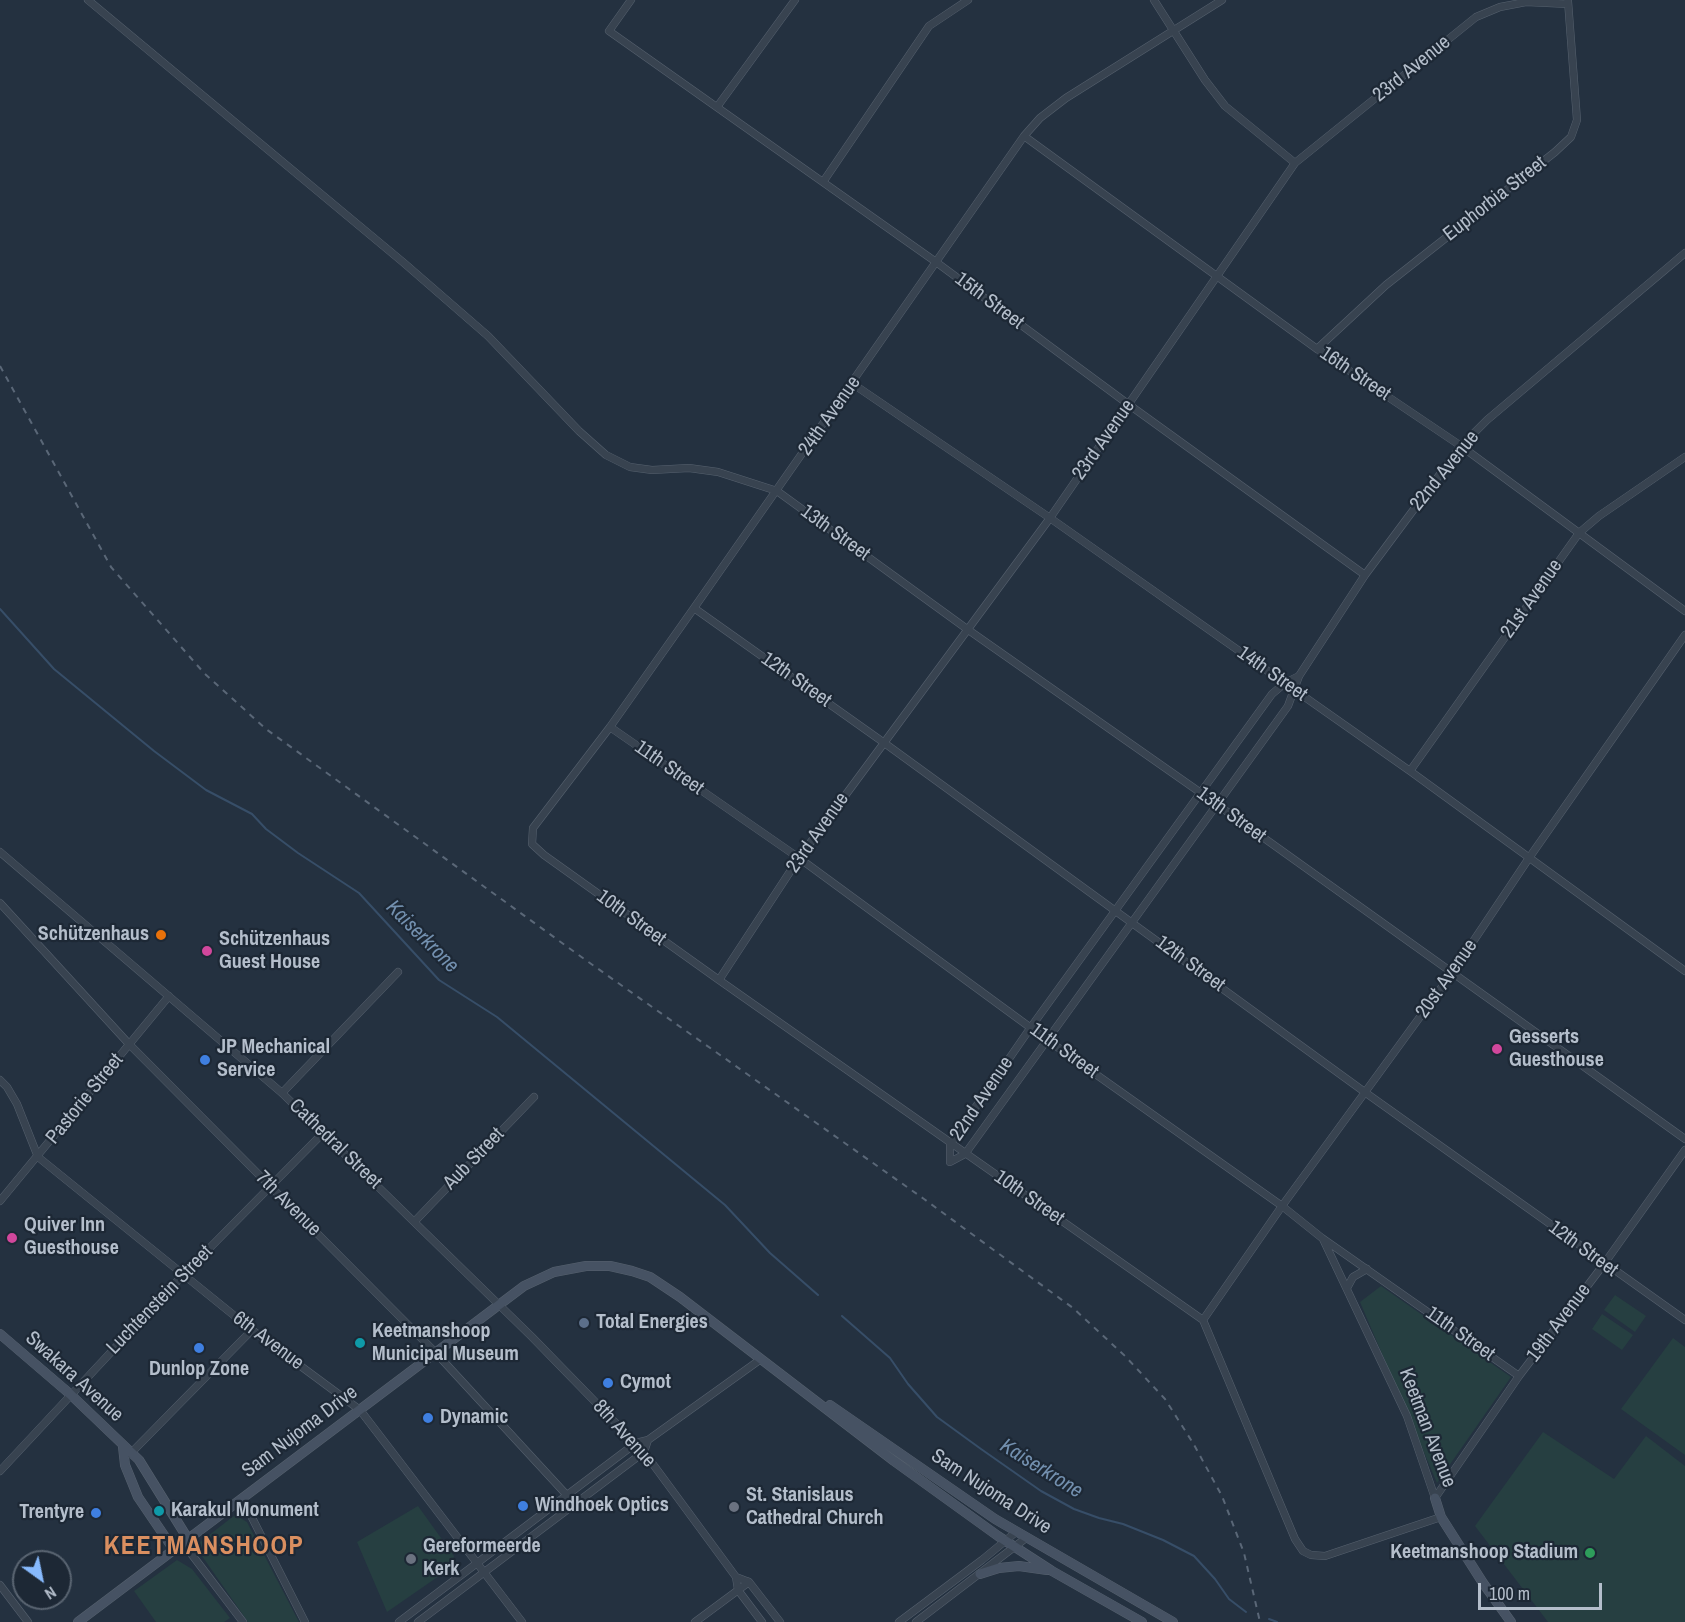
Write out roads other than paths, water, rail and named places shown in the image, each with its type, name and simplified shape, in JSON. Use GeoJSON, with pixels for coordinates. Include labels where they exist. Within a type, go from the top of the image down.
{"type":"FeatureCollection","features":[{"type":"Feature","properties":{"kind":"main road","name":"Sam Nujoma Drive"},"geometry":{"type":"LineString","coordinates":[[78,1622],[524,1286],[554,1272],[586,1266],[610,1266],[650,1277],[680,1297],[894,1461],[1006,1541],[1142,1622]]}},
{"type":"Feature","properties":{"kind":"main road","name":"Swakara Avenue"},"geometry":{"type":"LineString","coordinates":[[0,1334],[70,1394],[126,1453],[139,1460],[185,1541]]}},
{"type":"Feature","properties":{"kind":"main road","name":"Sam Nujoma Drive"},"geometry":{"type":"LineString","coordinates":[[795,1384],[1016,1532],[1173,1622]]}},
{"type":"Feature","properties":{"kind":"main road","name":"Swakara Avenue"},"geometry":{"type":"LineString","coordinates":[[126,1453],[130,1480],[138,1497],[174,1550]]}},
{"type":"Feature","properties":{"kind":"main road","name":"Keetman Avenue"},"geometry":{"type":"LineString","coordinates":[[1435,1498],[1441,1517],[1511,1622]]}},
{"type":"Feature","properties":{"kind":"main road"},"geometry":{"type":"LineString","coordinates":[[980,1574],[999,1568],[1019,1566],[1053,1571]]}},
{"type":"Feature","properties":{"kind":"street","name":"13th Street"},"geometry":{"type":"LineString","coordinates":[[88,0],[404,263],[488,336],[606,456],[630,467],[652,470],[689,468],[718,472],[777,490],[1685,1139]]}},
{"type":"Feature","properties":{"kind":"street","name":"15th Street"},"geometry":{"type":"LineString","coordinates":[[631,0],[609,31],[936,262],[1365,575]]}},
{"type":"Feature","properties":{"kind":"street"},"geometry":{"type":"LineString","coordinates":[[717,107],[795,0]]}},
{"type":"Feature","properties":{"kind":"street"},"geometry":{"type":"LineString","coordinates":[[823,182],[929,26],[968,0]]}},
{"type":"Feature","properties":{"kind":"street"},"geometry":{"type":"LineString","coordinates":[[1154,0],[1205,80],[1225,105],[1295,164]]}},
{"type":"Feature","properties":{"kind":"street","name":"24th Avenue"},"geometry":{"type":"LineString","coordinates":[[532,844],[533,828],[694,609],[1024,136],[1040,118],[1066,98],[1222,0]]}},
{"type":"Feature","properties":{"kind":"street","name":"23rd Avenue"},"geometry":{"type":"LineString","coordinates":[[719,980],[799,858],[1050,518],[1295,164],[1476,17],[1500,7],[1526,2],[1568,2]]}},
{"type":"Feature","properties":{"kind":"street","name":"Euphorbia Street"},"geometry":{"type":"LineString","coordinates":[[1317,349],[1386,285],[1571,137],[1577,120],[1568,2]]}},
{"type":"Feature","properties":{"kind":"street","name":"16th Street"},"geometry":{"type":"LineString","coordinates":[[1024,136],[1317,349],[1461,446],[1685,611]]}},
{"type":"Feature","properties":{"kind":"street","name":"22nd Avenue"},"geometry":{"type":"LineString","coordinates":[[1299,676],[1285,683],[1272,694],[1030,1027],[950,1144],[950,1162],[965,1154],[1288,706],[1299,676],[1365,575],[1461,446],[1486,420],[1685,253]]}},
{"type":"Feature","properties":{"kind":"street","name":"14th Street"},"geometry":{"type":"LineString","coordinates":[[853,384],[1050,518],[1410,771],[1685,971]]}},
{"type":"Feature","properties":{"kind":"street","name":"21st Avenue"},"geometry":{"type":"LineString","coordinates":[[1410,771],[1579,533],[1606,510],[1685,457]]}},
{"type":"Feature","properties":{"kind":"street","name":"12th Street"},"geometry":{"type":"LineString","coordinates":[[694,609],[884,742],[1366,1093],[1685,1320]]}},
{"type":"Feature","properties":{"kind":"street","name":"20st Avenue"},"geometry":{"type":"LineString","coordinates":[[1203,1320],[1282,1206],[1452,973],[1528,858],[1685,635]]}},
{"type":"Feature","properties":{"kind":"street","name":"11th Street"},"geometry":{"type":"LineString","coordinates":[[609,727],[799,858],[1046,1039],[1282,1206],[1322,1238],[1519,1376]]}},
{"type":"Feature","properties":{"kind":"street","name":"10th Street"},"geometry":{"type":"LineString","coordinates":[[532,844],[544,855],[950,1144],[1203,1320]]}},
{"type":"Feature","properties":{"kind":"street","name":"Cathedral Street"},"geometry":{"type":"LineString","coordinates":[[0,852],[282,1093],[415,1221],[498,1305]]}},
{"type":"Feature","properties":{"kind":"street","name":"7th Avenue"},"geometry":{"type":"LineString","coordinates":[[0,903],[129,1044],[435,1352],[575,1504]]}},
{"type":"Feature","properties":{"kind":"street"},"geometry":{"type":"LineString","coordinates":[[282,1093],[398,972]]}},
{"type":"Feature","properties":{"kind":"street","name":"Pastorie Street"},"geometry":{"type":"LineString","coordinates":[[0,1201],[169,996]]}},
{"type":"Feature","properties":{"kind":"street","name":"6th Avenue"},"geometry":{"type":"LineString","coordinates":[[0,1080],[17,1104],[38,1157],[252,1330],[360,1410],[522,1622]]}},
{"type":"Feature","properties":{"kind":"street","name":"Aub Street"},"geometry":{"type":"LineString","coordinates":[[415,1221],[534,1097]]}},
{"type":"Feature","properties":{"kind":"street","name":"Luchtenstein Street"},"geometry":{"type":"LineString","coordinates":[[0,1471],[183,1275],[323,1133]]}},
{"type":"Feature","properties":{"kind":"street","name":"19th Avenue"},"geometry":{"type":"LineString","coordinates":[[1435,1498],[1519,1376],[1604,1264],[1685,1150]]}},
{"type":"Feature","properties":{"kind":"street","name":"Keetman Avenue"},"geometry":{"type":"LineString","coordinates":[[1322,1238],[1407,1416],[1435,1498]]}},
{"type":"Feature","properties":{"kind":"street"},"geometry":{"type":"LineString","coordinates":[[1347,1288],[1353,1277],[1366,1269]]}},
{"type":"Feature","properties":{"kind":"street","name":"8th Avenue"},"geometry":{"type":"LineString","coordinates":[[498,1305],[644,1452],[736,1577],[738,1590],[762,1622]]}},
{"type":"Feature","properties":{"kind":"street"},"geometry":{"type":"LineString","coordinates":[[1203,1320],[1295,1539],[1303,1551],[1311,1555],[1325,1556],[1441,1517]]}},
{"type":"Feature","properties":{"kind":"street"},"geometry":{"type":"LineString","coordinates":[[126,1453],[252,1330]]}},
{"type":"Feature","properties":{"kind":"street"},"geometry":{"type":"LineString","coordinates":[[399,1622],[636,1443],[648,1440],[761,1359]]}},
{"type":"Feature","properties":{"kind":"street"},"geometry":{"type":"LineString","coordinates":[[418,1622],[644,1452],[648,1440]]}},
{"type":"Feature","properties":{"kind":"street"},"geometry":{"type":"LineString","coordinates":[[242,1498],[305,1622]]}},
{"type":"Feature","properties":{"kind":"street"},"geometry":{"type":"LineString","coordinates":[[899,1622],[1016,1532]]}},
{"type":"Feature","properties":{"kind":"street"},"geometry":{"type":"LineString","coordinates":[[916,1622],[1016,1548],[1026,1538]]}},
{"type":"Feature","properties":{"kind":"street"},"geometry":{"type":"LineString","coordinates":[[185,1541],[243,1622]]}},
{"type":"Feature","properties":{"kind":"street"},"geometry":{"type":"LineString","coordinates":[[736,1577],[748,1582],[780,1622]]}},
{"type":"Feature","properties":{"kind":"street"},"geometry":{"type":"LineString","coordinates":[[694,1622],[748,1582]]}},
{"type":"Feature","properties":{"kind":"street"},"geometry":{"type":"LineString","coordinates":[[0,1585],[28,1622]]}},
{"type":"Feature","properties":{"kind":"waterway","name":"Kaiserkrone"},"geometry":{"type":"LineString","coordinates":[[0,609],[54,669],[154,751],[206,790],[252,814],[266,829],[298,853],[359,893],[439,980],[497,1017],[725,1205],[770,1253],[818,1295]]}},
{"type":"Feature","properties":{"kind":"waterway","name":"Kaiserkrone"},"geometry":{"type":"LineString","coordinates":[[842,1316],[890,1358],[908,1384],[937,1417],[1041,1491],[1074,1509],[1123,1524],[1163,1540],[1194,1556],[1229,1599],[1246,1612]]}},
{"type":"Feature","properties":{"kind":"waterway","name":"Kaiserkrone"},"geometry":{"type":"LineString","coordinates":[[1269,1619],[1277,1622]]}},
{"type":"Feature","properties":{"kind":"railway"},"geometry":{"type":"LineString","coordinates":[[0,366],[111,567],[204,673],[266,729],[587,961],[924,1199],[1073,1308],[1125,1356],[1165,1399],[1193,1443],[1222,1496],[1244,1553],[1260,1622]]}},
{"type":"Feature","properties":{"kind":"place","name":"Schützenhaus"},"geometry":{"type":"Point","coordinates":[161,935]}},
{"type":"Feature","properties":{"kind":"place","name":"Schützenhaus Guest House"},"geometry":{"type":"Point","coordinates":[207,951]}},
{"type":"Feature","properties":{"kind":"place","name":"Gesserts Guesthouse"},"geometry":{"type":"Point","coordinates":[1497,1049]}},
{"type":"Feature","properties":{"kind":"place","name":"JP Mechanical Service"},"geometry":{"type":"Point","coordinates":[205,1060]}},
{"type":"Feature","properties":{"kind":"place","name":"Quiver Inn Guesthouse"},"geometry":{"type":"Point","coordinates":[12,1238]}},
{"type":"Feature","properties":{"kind":"place","name":"Total Energies"},"geometry":{"type":"Point","coordinates":[584,1323]}},
{"type":"Feature","properties":{"kind":"place","name":"Keetmanshoop Municipal Museum"},"geometry":{"type":"Point","coordinates":[360,1343]}},
{"type":"Feature","properties":{"kind":"place","name":"Dunlop Zone"},"geometry":{"type":"Point","coordinates":[199,1348]}},
{"type":"Feature","properties":{"kind":"place","name":"Cymot"},"geometry":{"type":"Point","coordinates":[608,1383]}},
{"type":"Feature","properties":{"kind":"place","name":"Dynamic"},"geometry":{"type":"Point","coordinates":[428,1418]}},
{"type":"Feature","properties":{"kind":"place","name":"Windhoek Optics"},"geometry":{"type":"Point","coordinates":[523,1506]}},
{"type":"Feature","properties":{"kind":"place","name":"St. Stanislaus Cathedral Church"},"geometry":{"type":"Point","coordinates":[734,1507]}},
{"type":"Feature","properties":{"kind":"place","name":"Karakul Monument"},"geometry":{"type":"Point","coordinates":[159,1511]}},
{"type":"Feature","properties":{"kind":"place","name":"Trentyre"},"geometry":{"type":"Point","coordinates":[96,1513]}},
{"type":"Feature","properties":{"kind":"place","name":"Keetmanshoop Stadium"},"geometry":{"type":"Point","coordinates":[1590,1553]}},
{"type":"Feature","properties":{"kind":"place","name":"Gereformeerde Kerk"},"geometry":{"type":"Point","coordinates":[411,1559]}},
{"type":"Feature","properties":{"kind":"district","name":"KEETMANSHOOP"},"geometry":{"type":"Point","coordinates":[204,1547]}}]}
